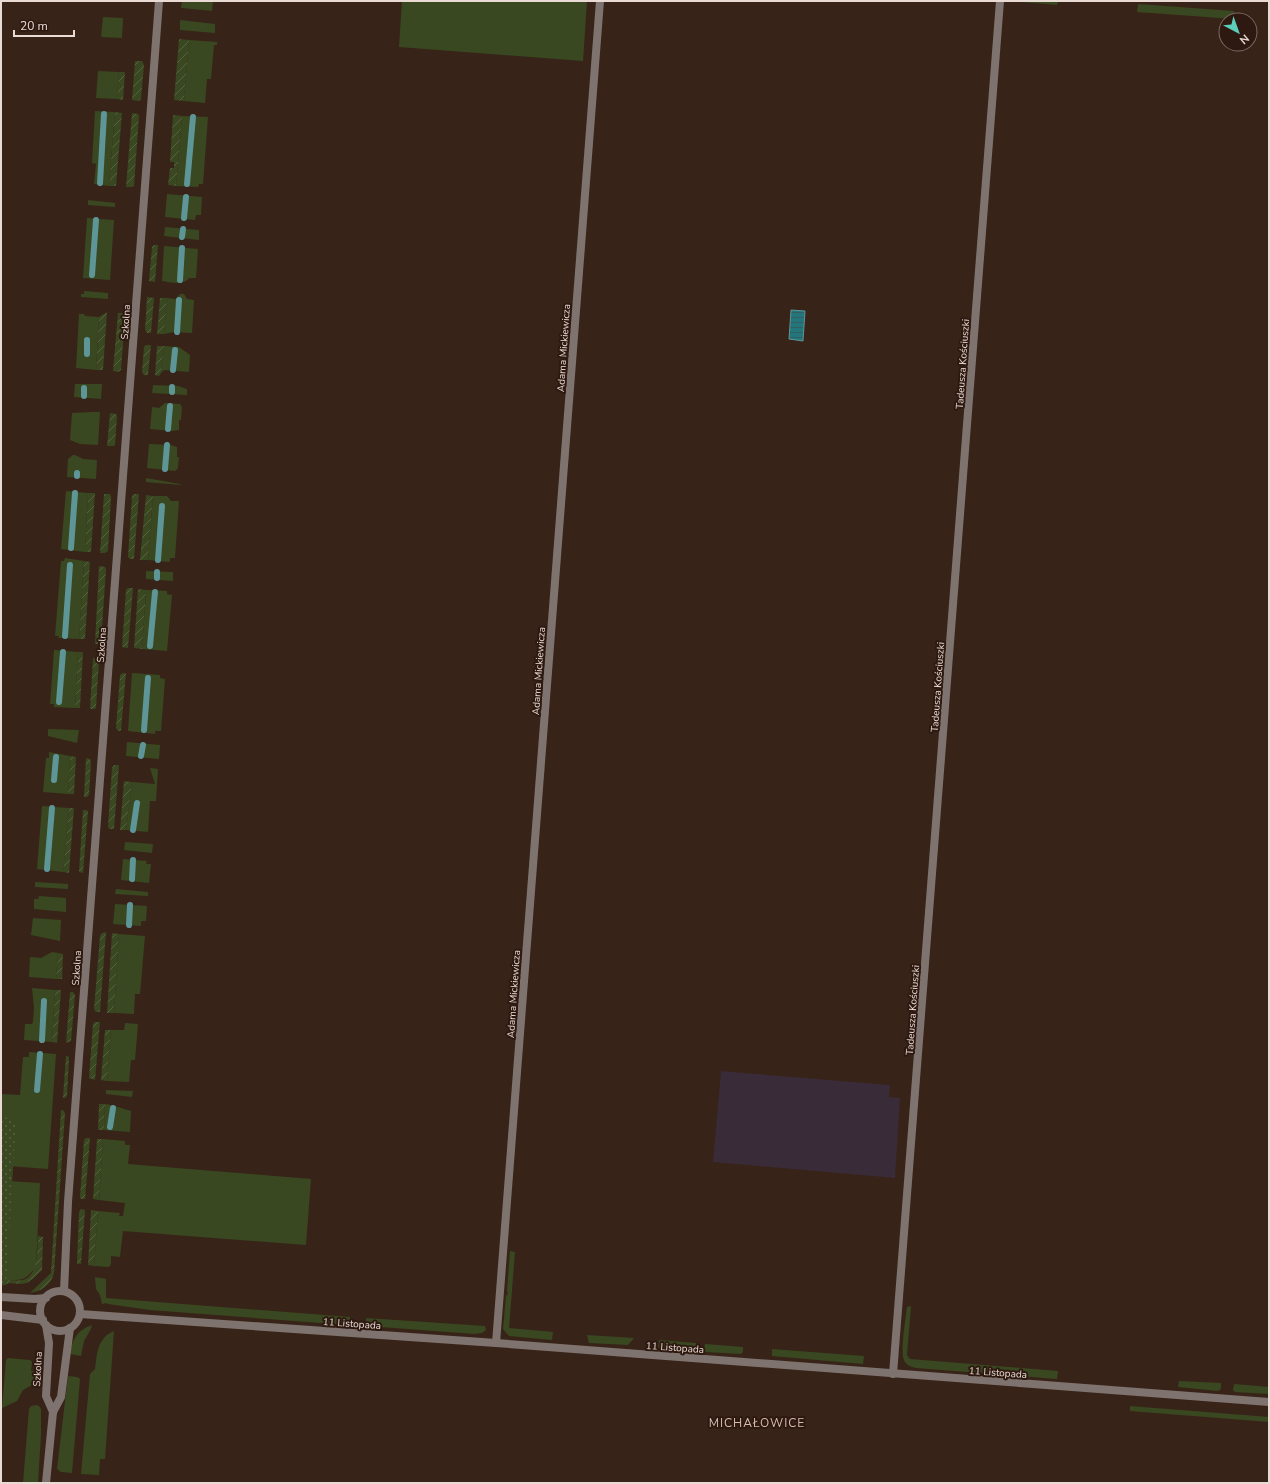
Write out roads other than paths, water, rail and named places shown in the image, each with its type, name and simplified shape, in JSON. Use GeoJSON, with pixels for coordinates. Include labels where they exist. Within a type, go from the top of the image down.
{"type":"FeatureCollection","features":[{"type":"Feature","properties":{"kind":"street","name":"Szkolna"},"geometry":{"type":"LineString","coordinates":[[64,1291],[68,1202],[159,1]]}},
{"type":"Feature","properties":{"kind":"street","name":"Adama Mickiewicza"},"geometry":{"type":"LineString","coordinates":[[496,1343],[600,1]]}},
{"type":"Feature","properties":{"kind":"street","name":"Tadeusza Kościuszki"},"geometry":{"type":"LineString","coordinates":[[893,1374],[1000,1]]}},
{"type":"Feature","properties":{"kind":"street"},"geometry":{"type":"LineString","coordinates":[[1,1315],[44,1322],[58,1330],[67,1330],[77,1322],[80,1314],[79,1304],[76,1299],[71,1294],[64,1291],[54,1292],[46,1298],[40,1308],[44,1322]]}},
{"type":"Feature","properties":{"kind":"street"},"geometry":{"type":"LineString","coordinates":[[1,1298],[35,1300],[46,1298]]}},
{"type":"Feature","properties":{"kind":"street","name":"11 Listopada"},"geometry":{"type":"LineString","coordinates":[[80,1314],[496,1343],[1269,1402]]}},
{"type":"Feature","properties":{"kind":"street","name":"Szkolna"},"geometry":{"type":"LineString","coordinates":[[44,1322],[48,1343],[46,1396],[53,1412]]}},
{"type":"Feature","properties":{"kind":"street","name":"Szkolna"},"geometry":{"type":"LineString","coordinates":[[46,1483],[53,1412],[60,1397],[70,1328]]}},
{"type":"Feature","properties":{"kind":"water"},"geometry":{"type":"Polygon","coordinates":[[[791,310],[805,311],[803,341],[789,339],[791,310]]]}},
{"type":"Feature","properties":{"kind":"waterway"},"geometry":{"type":"LineString","coordinates":[[100,183],[104,114]]}},
{"type":"Feature","properties":{"kind":"waterway"},"geometry":{"type":"LineString","coordinates":[[187,184],[193,117]]}},
{"type":"Feature","properties":{"kind":"waterway"},"geometry":{"type":"LineString","coordinates":[[184,218],[186,197]]}},
{"type":"Feature","properties":{"kind":"waterway"},"geometry":{"type":"LineString","coordinates":[[92,275],[96,220]]}},
{"type":"Feature","properties":{"kind":"waterway"},"geometry":{"type":"LineString","coordinates":[[182,237],[183,229]]}},
{"type":"Feature","properties":{"kind":"waterway"},"geometry":{"type":"LineString","coordinates":[[180,280],[182,248]]}},
{"type":"Feature","properties":{"kind":"waterway"},"geometry":{"type":"LineString","coordinates":[[177,332],[179,300]]}},
{"type":"Feature","properties":{"kind":"waterway"},"geometry":{"type":"LineString","coordinates":[[87,340],[87,354]]}},
{"type":"Feature","properties":{"kind":"waterway"},"geometry":{"type":"LineString","coordinates":[[173,370],[175,350]]}},
{"type":"Feature","properties":{"kind":"waterway"},"geometry":{"type":"LineString","coordinates":[[172,387],[172,392]]}},
{"type":"Feature","properties":{"kind":"waterway"},"geometry":{"type":"LineString","coordinates":[[84,388],[84,396]]}},
{"type":"Feature","properties":{"kind":"waterway"},"geometry":{"type":"LineString","coordinates":[[168,429],[170,406]]}},
{"type":"Feature","properties":{"kind":"waterway"},"geometry":{"type":"LineString","coordinates":[[165,469],[167,445]]}},
{"type":"Feature","properties":{"kind":"waterway"},"geometry":{"type":"LineString","coordinates":[[71,548],[75,493]]}},
{"type":"Feature","properties":{"kind":"waterway"},"geometry":{"type":"LineString","coordinates":[[158,560],[162,506]]}},
{"type":"Feature","properties":{"kind":"waterway"},"geometry":{"type":"LineString","coordinates":[[65,636],[70,565]]}},
{"type":"Feature","properties":{"kind":"waterway"},"geometry":{"type":"LineString","coordinates":[[157,572],[157,578]]}},
{"type":"Feature","properties":{"kind":"waterway"},"geometry":{"type":"LineString","coordinates":[[150,646],[155,592]]}},
{"type":"Feature","properties":{"kind":"waterway"},"geometry":{"type":"LineString","coordinates":[[59,702],[63,652]]}},
{"type":"Feature","properties":{"kind":"waterway"},"geometry":{"type":"LineString","coordinates":[[144,730],[148,678]]}},
{"type":"Feature","properties":{"kind":"waterway"},"geometry":{"type":"LineString","coordinates":[[141,756],[143,745]]}},
{"type":"Feature","properties":{"kind":"waterway"},"geometry":{"type":"LineString","coordinates":[[54,780],[56,757]]}},
{"type":"Feature","properties":{"kind":"waterway"},"geometry":{"type":"LineString","coordinates":[[133,830],[137,803]]}},
{"type":"Feature","properties":{"kind":"waterway"},"geometry":{"type":"LineString","coordinates":[[47,869],[52,808]]}},
{"type":"Feature","properties":{"kind":"waterway"},"geometry":{"type":"LineString","coordinates":[[132,879],[133,860]]}},
{"type":"Feature","properties":{"kind":"waterway"},"geometry":{"type":"LineString","coordinates":[[129,925],[130,905]]}},
{"type":"Feature","properties":{"kind":"waterway"},"geometry":{"type":"LineString","coordinates":[[42,1040],[44,1001]]}},
{"type":"Feature","properties":{"kind":"waterway"},"geometry":{"type":"LineString","coordinates":[[37,1090],[40,1054]]}},
{"type":"Feature","properties":{"kind":"waterway"},"geometry":{"type":"LineString","coordinates":[[110,1127],[113,1108]]}},
{"type":"Feature","properties":{"kind":"district","name":"MICHAŁOWICE"},"geometry":{"type":"Point","coordinates":[757,1423]}}]}
